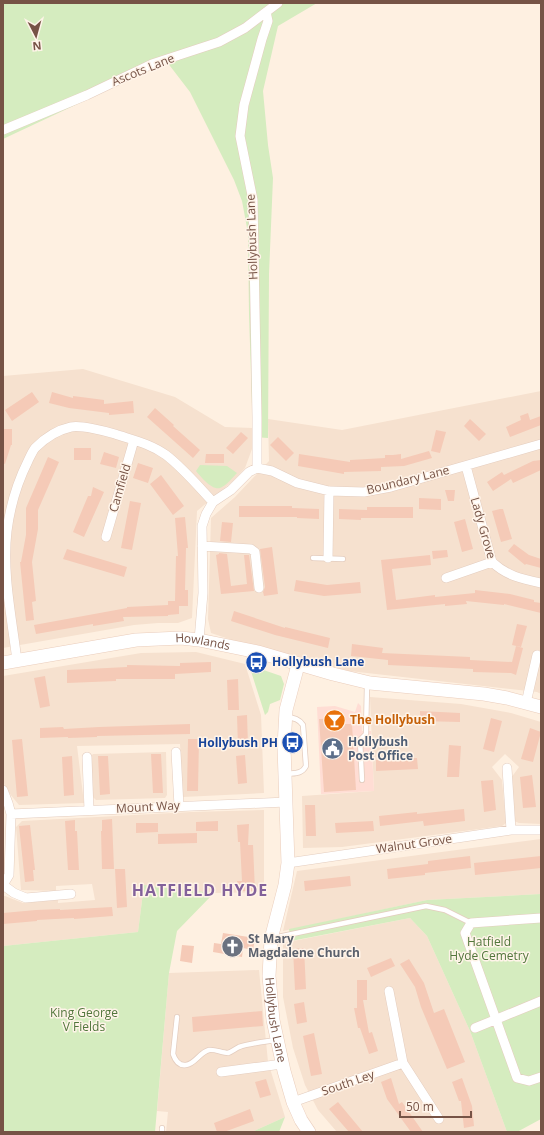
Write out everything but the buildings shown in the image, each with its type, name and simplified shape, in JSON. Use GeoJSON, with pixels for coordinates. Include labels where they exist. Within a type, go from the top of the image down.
{"type":"FeatureCollection","features":[{"type":"Feature","properties":{"kind":"street","name":"Ascots Lane"},"geometry":{"type":"LineString","coordinates":[[3,130],[87,95],[152,64],[220,42],[245,28],[278,3]]}},
{"type":"Feature","properties":{"kind":"street","name":"Hollybush Lane"},"geometry":{"type":"LineString","coordinates":[[257,468],[253,200],[240,136],[244,105],[268,21],[266,12]]}},
{"type":"Feature","properties":{"kind":"street"},"geometry":{"type":"LineString","coordinates":[[17,661],[7,585],[6,546],[11,508],[22,473],[34,450],[43,441],[53,433],[72,427],[99,430],[144,443],[165,455],[213,502]]}},
{"type":"Feature","properties":{"kind":"street","name":"Camfield"},"geometry":{"type":"LineString","coordinates":[[106,537],[134,440]]}},
{"type":"Feature","properties":{"kind":"street","name":"Boundary Lane"},"geometry":{"type":"LineString","coordinates":[[257,468],[272,472],[297,483],[329,491],[364,492],[391,487],[541,444]]}},
{"type":"Feature","properties":{"kind":"street","name":"Lady Grove"},"geometry":{"type":"LineString","coordinates":[[466,466],[492,562],[500,570],[515,577],[541,583]]}},
{"type":"Feature","properties":{"kind":"street"},"geometry":{"type":"LineString","coordinates":[[199,640],[203,593],[202,526],[206,514],[213,502],[231,490],[249,472],[257,468]]}},
{"type":"Feature","properties":{"kind":"street"},"geometry":{"type":"LineString","coordinates":[[328,558],[329,491]]}},
{"type":"Feature","properties":{"kind":"street"},"geometry":{"type":"LineString","coordinates":[[202,546],[251,549],[255,552],[259,588]]}},
{"type":"Feature","properties":{"kind":"street"},"geometry":{"type":"LineString","coordinates":[[446,578],[492,562]]}},
{"type":"Feature","properties":{"kind":"street","name":"Howlands"},"geometry":{"type":"LineString","coordinates":[[3,663],[136,640],[181,638],[199,640],[258,652],[333,674],[367,682],[484,694],[541,707]]}},
{"type":"Feature","properties":{"kind":"street"},"geometry":{"type":"LineString","coordinates":[[526,703],[538,655]]}},
{"type":"Feature","properties":{"kind":"street","name":"Hollybush Lane"},"geometry":{"type":"LineString","coordinates":[[298,664],[286,710],[284,747],[288,863],[286,885],[271,939],[269,976],[273,1020],[282,1064],[300,1126],[309,1132]]}},
{"type":"Feature","properties":{"kind":"street"},"geometry":{"type":"LineString","coordinates":[[176,752],[179,806]]}},
{"type":"Feature","properties":{"kind":"street"},"geometry":{"type":"LineString","coordinates":[[87,757],[89,810]]}},
{"type":"Feature","properties":{"kind":"street"},"geometry":{"type":"LineString","coordinates":[[507,768],[511,830]]}},
{"type":"Feature","properties":{"kind":"street"},"geometry":{"type":"LineString","coordinates":[[3,790],[11,814],[8,875],[3,885],[14,894],[26,898],[71,894]]}},
{"type":"Feature","properties":{"kind":"street","name":"Mount Way"},"geometry":{"type":"LineString","coordinates":[[11,814],[286,802]]}},
{"type":"Feature","properties":{"kind":"street","name":"Walnut Grove"},"geometry":{"type":"LineString","coordinates":[[288,863],[511,830],[541,830]]}},
{"type":"Feature","properties":{"kind":"street"},"geometry":{"type":"LineString","coordinates":[[541,918],[471,923],[465,933],[517,1078],[529,1081],[541,1077]]}},
{"type":"Feature","properties":{"kind":"street"},"geometry":{"type":"LineString","coordinates":[[389,991],[403,1064],[439,1119]]}},
{"type":"Feature","properties":{"kind":"street"},"geometry":{"type":"LineString","coordinates":[[475,1028],[541,1001]]}},
{"type":"Feature","properties":{"kind":"street"},"geometry":{"type":"LineString","coordinates":[[221,1072],[282,1064]]}},
{"type":"Feature","properties":{"kind":"street","name":"South Ley"},"geometry":{"type":"LineString","coordinates":[[293,1102],[403,1064]]}},
{"type":"Feature","properties":{"kind":"lane"},"geometry":{"type":"LineString","coordinates":[[313,558],[343,560]]}},
{"type":"Feature","properties":{"kind":"lane"},"geometry":{"type":"LineString","coordinates":[[362,780],[360,740],[366,734],[367,682]]}},
{"type":"Feature","properties":{"kind":"lane"},"geometry":{"type":"LineString","coordinates":[[285,775],[300,772],[304,770],[306,766],[303,725],[301,721],[286,716]]}},
{"type":"Feature","properties":{"kind":"lane"},"geometry":{"type":"LineString","coordinates":[[271,939],[426,906],[445,910],[471,923]]}},
{"type":"Feature","properties":{"kind":"lane"},"geometry":{"type":"LineString","coordinates":[[177,1017],[173,1054],[175,1060],[180,1064],[186,1065],[193,1062],[202,1054],[211,1050],[228,1053],[254,1043],[277,1040]]}},
{"type":"Feature","properties":{"kind":"shaded area"},"geometry":{"type":"Polygon","coordinates":[[[83,369],[175,397],[225,427],[253,428],[252,449],[245,468],[233,481],[197,511],[192,618],[178,623],[134,625],[3,648],[3,376],[83,369]]]}},
{"type":"Feature","properties":{"kind":"shaded area"},"geometry":{"type":"Polygon","coordinates":[[[541,391],[541,694],[537,692],[349,671],[211,633],[208,619],[211,518],[235,497],[269,461],[268,419],[342,430],[541,391]]]}},
{"type":"Feature","properties":{"kind":"shaded area"},"geometry":{"type":"Polygon","coordinates":[[[196,652],[245,664],[261,715],[264,793],[183,797],[180,744],[77,746],[84,803],[19,805],[5,788],[3,777],[3,676],[141,653],[196,652]]]}},
{"type":"Feature","properties":{"kind":"shaded area"},"geometry":{"type":"Polygon","coordinates":[[[370,697],[461,704],[511,713],[541,722],[541,824],[519,823],[514,821],[511,778],[519,767],[505,754],[492,767],[502,780],[506,823],[502,826],[342,847],[303,848],[302,796],[374,791],[370,697]]]}},
{"type":"Feature","properties":{"kind":"shaded area"},"geometry":{"type":"Polygon","coordinates":[[[358,703],[361,706],[362,731],[371,731],[374,791],[321,794],[317,707],[335,706],[355,712],[358,703]]]}},
{"type":"Feature","properties":{"kind":"shaded area"},"geometry":{"type":"Polygon","coordinates":[[[166,752],[167,795],[165,798],[96,800],[93,797],[90,757],[93,754],[166,752]]]}},
{"type":"Feature","properties":{"kind":"shaded area"},"geometry":{"type":"Polygon","coordinates":[[[264,810],[264,892],[214,893],[144,885],[138,932],[3,946],[3,896],[23,903],[58,900],[58,903],[95,900],[92,884],[56,886],[56,891],[21,890],[16,827],[22,821],[191,812],[264,810]]]}},
{"type":"Feature","properties":{"kind":"shaded area"},"geometry":{"type":"Polygon","coordinates":[[[541,839],[541,894],[427,900],[283,931],[297,871],[541,839]]]}},
{"type":"Feature","properties":{"kind":"shaded area"},"geometry":{"type":"Polygon","coordinates":[[[410,918],[427,936],[470,1031],[507,1132],[337,1132],[318,1110],[305,1085],[293,1048],[283,997],[283,943],[410,918]]]}},
{"type":"Feature","properties":{"kind":"shaded area"},"geometry":{"type":"Polygon","coordinates":[[[259,970],[268,1062],[285,1117],[252,1132],[166,1132],[168,1112],[157,1111],[169,973],[259,970]]]}},
{"type":"Feature","properties":{"kind":"green space"},"geometry":{"type":"Polygon","coordinates":[[[3,3],[317,3],[278,26],[263,91],[273,178],[269,274],[268,438],[253,437],[248,233],[242,201],[234,180],[190,92],[167,62],[3,139],[3,3]]]}},
{"type":"Feature","properties":{"kind":"green space"},"geometry":{"type":"Polygon","coordinates":[[[200,465],[227,466],[237,473],[224,486],[215,488],[208,484],[196,471],[200,465]]]}},
{"type":"Feature","properties":{"kind":"green space"},"geometry":{"type":"Polygon","coordinates":[[[249,665],[281,676],[284,684],[280,700],[270,704],[268,712],[265,715],[249,665]]]}},
{"type":"Feature","properties":{"kind":"green space","name":"King George V Fields"},"geometry":{"type":"Polygon","coordinates":[[[144,885],[214,893],[177,931],[169,973],[155,1132],[3,1132],[3,946],[138,932],[144,885]]]}},
{"type":"Feature","properties":{"kind":"green space","name":"Hatfield Hyde Cemetry"},"geometry":{"type":"Polygon","coordinates":[[[541,894],[541,1119],[517,1132],[507,1132],[470,1031],[427,936],[410,918],[291,941],[289,929],[427,900],[541,894]]]}},
{"type":"Feature","properties":{"kind":"green space"},"geometry":{"type":"Polygon","coordinates":[[[285,1117],[279,1132],[252,1132],[285,1117]]]}},
{"type":"Feature","properties":{"kind":"place","name":"Hollybush Lane"},"geometry":{"type":"Point","coordinates":[256,662]}},
{"type":"Feature","properties":{"kind":"place","name":"The Hollybush"},"geometry":{"type":"Point","coordinates":[335,720]}},
{"type":"Feature","properties":{"kind":"place","name":"Hollybush PH"},"geometry":{"type":"Point","coordinates":[293,743]}},
{"type":"Feature","properties":{"kind":"place","name":"Hollybush Post Office"},"geometry":{"type":"Point","coordinates":[333,749]}},
{"type":"Feature","properties":{"kind":"place","name":"St Mary Magdalene Church"},"geometry":{"type":"Point","coordinates":[233,946]}},
{"type":"Feature","properties":{"kind":"district","name":"HATFIELD HYDE"},"geometry":{"type":"Point","coordinates":[200,890]}}]}
